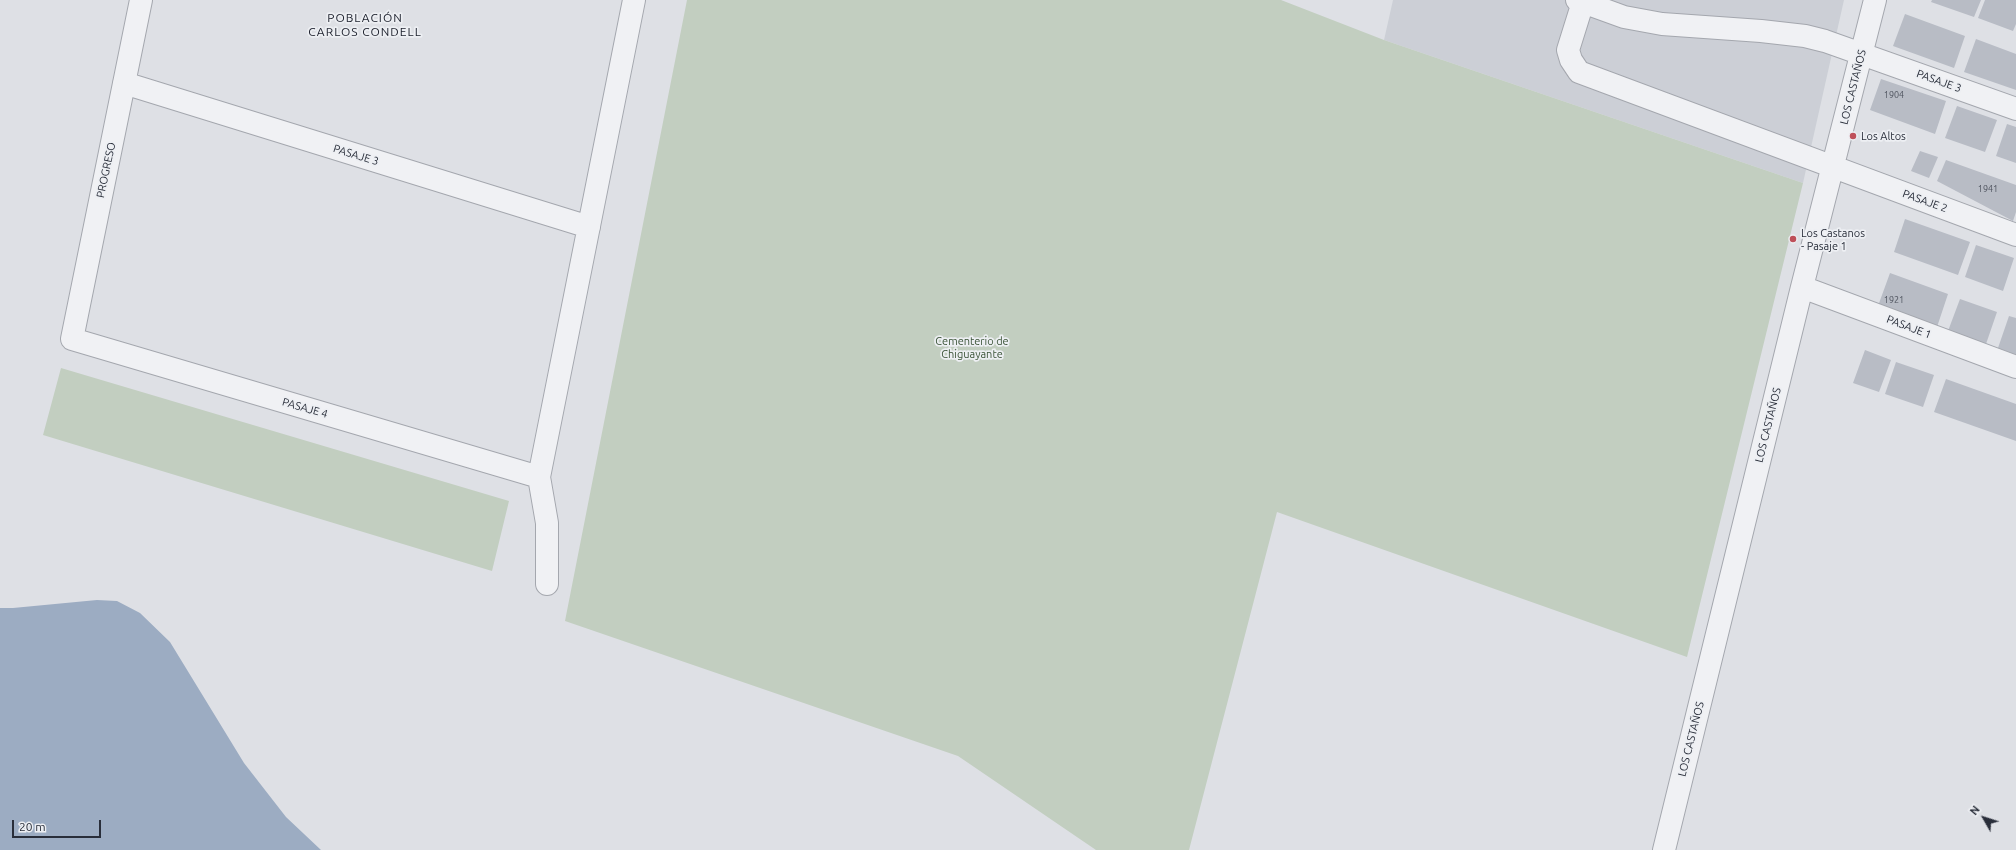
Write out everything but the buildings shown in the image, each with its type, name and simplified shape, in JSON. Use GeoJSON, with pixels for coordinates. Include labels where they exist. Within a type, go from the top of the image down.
{"type":"FeatureCollection","features":[{"type":"Feature","properties":{"kind":"street","name":"PROGRESO"},"geometry":{"type":"LineString","coordinates":[[72,339],[141,0]]}},
{"type":"Feature","properties":{"kind":"street"},"geometry":{"type":"LineString","coordinates":[[547,584],[547,523],[539,477],[634,0]]}},
{"type":"Feature","properties":{"kind":"street","name":"LOS CASTAÑOS"},"geometry":{"type":"LineString","coordinates":[[1664,850],[1802,287],[1834,167],[1875,0]]}},
{"type":"Feature","properties":{"kind":"street","name":"PASAJE 3"},"geometry":{"type":"LineString","coordinates":[[1580,1],[1624,17],[1662,24],[1769,31],[1805,36],[1861,54],[2016,109]]}},
{"type":"Feature","properties":{"kind":"street","name":"PASAJE 2"},"geometry":{"type":"LineString","coordinates":[[1580,1],[1568,50],[1571,60],[1579,72],[2016,235]]}},
{"type":"Feature","properties":{"kind":"street","name":"PASAJE 3"},"geometry":{"type":"LineString","coordinates":[[124,83],[589,227]]}},
{"type":"Feature","properties":{"kind":"street","name":"PASAJE 1"},"geometry":{"type":"LineString","coordinates":[[1802,287],[2016,367]]}},
{"type":"Feature","properties":{"kind":"street","name":"PASAJE 4"},"geometry":{"type":"LineString","coordinates":[[72,339],[539,477]]}},
{"type":"Feature","properties":{"kind":"shaded area"},"geometry":{"type":"Polygon","coordinates":[[[1393,0],[1844,0],[1803,183],[1384,40],[1393,0]]]}},
{"type":"Feature","properties":{"kind":"green space","name":"Cementerio de Chiguayante"},"geometry":{"type":"Polygon","coordinates":[[[687,0],[1281,0],[1384,40],[1803,183],[1687,657],[1277,512],[1189,850],[1096,850],[958,756],[565,621],[687,0]]]}},
{"type":"Feature","properties":{"kind":"green space"},"geometry":{"type":"Polygon","coordinates":[[[61,368],[509,501],[492,571],[43,435],[61,368]]]}},
{"type":"Feature","properties":{"kind":"water"},"geometry":{"type":"Polygon","coordinates":[[[97,600],[117,601],[140,613],[170,642],[244,763],[286,817],[321,850],[0,850],[0,608],[97,600]]]}},
{"type":"Feature","properties":{"kind":"place","name":"Los Altos"},"geometry":{"type":"Point","coordinates":[1853,136]}},
{"type":"Feature","properties":{"kind":"place","name":"Los Castanos - Pasaje 1"},"geometry":{"type":"Point","coordinates":[1793,239]}},
{"type":"Feature","properties":{"kind":"district","name":"POBLACIÓN CARLOS CONDELL"},"geometry":{"type":"Point","coordinates":[365,25]}}]}
